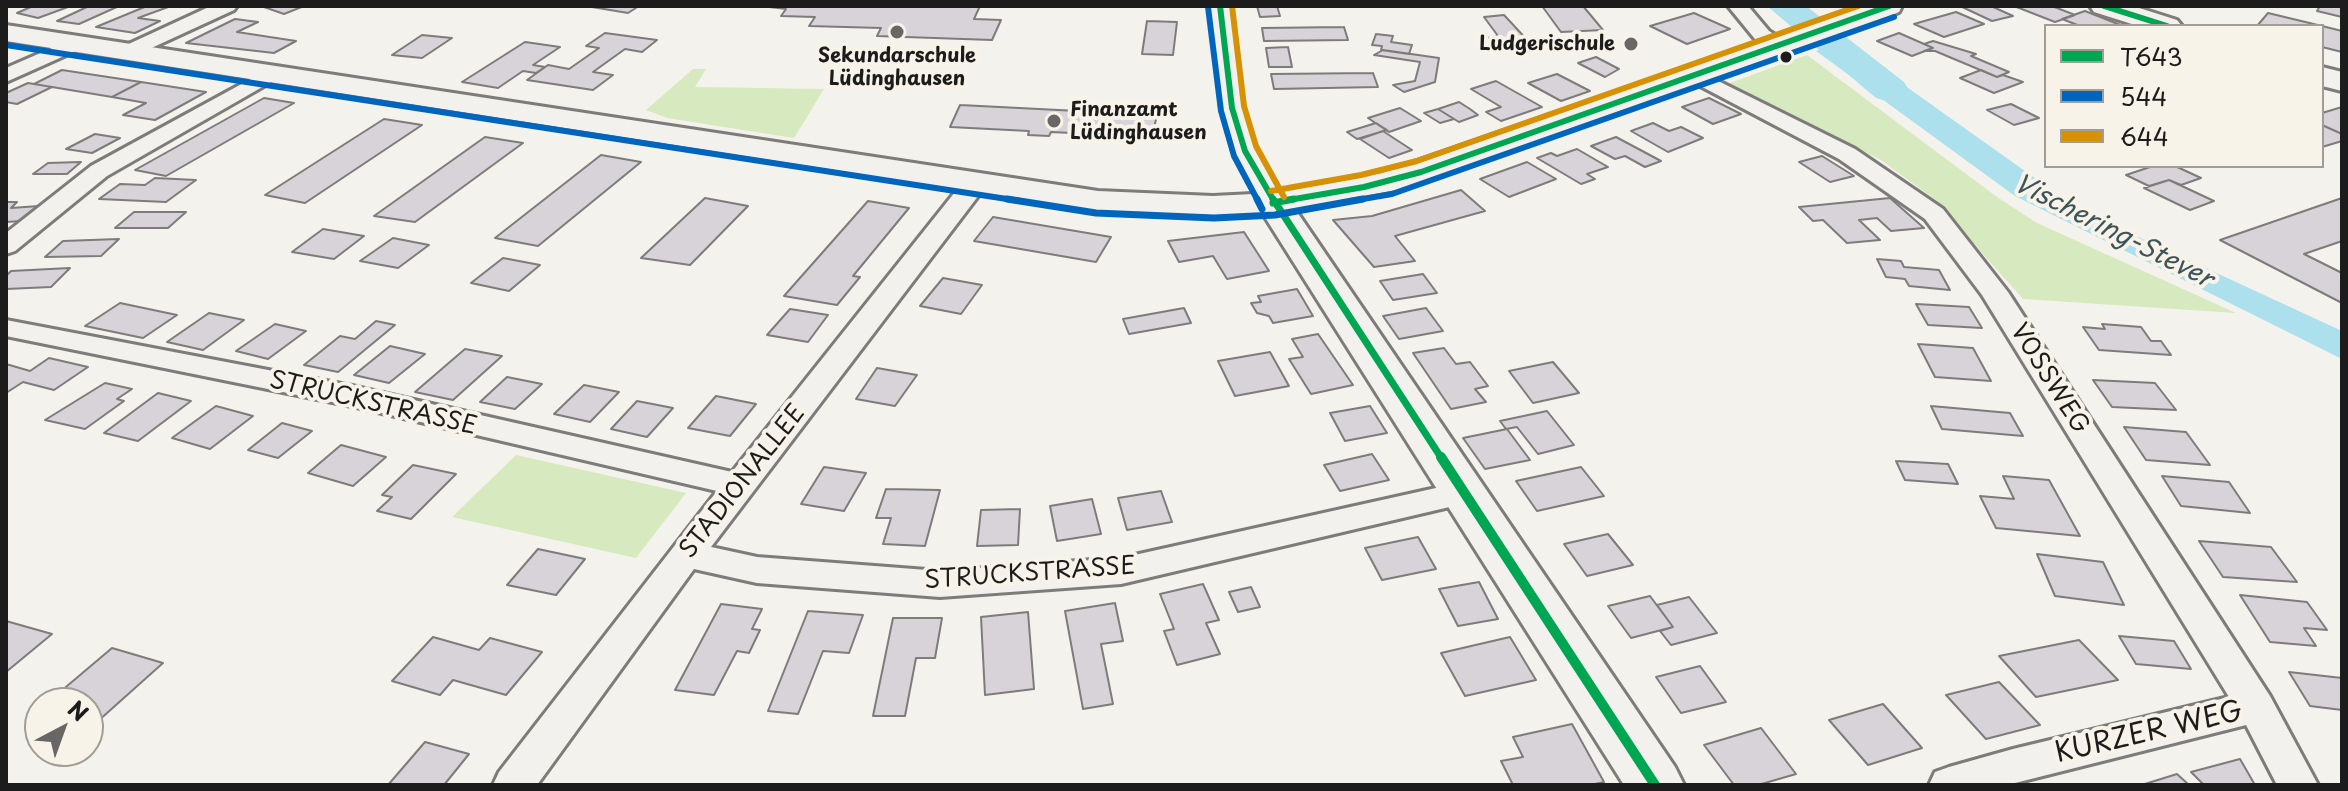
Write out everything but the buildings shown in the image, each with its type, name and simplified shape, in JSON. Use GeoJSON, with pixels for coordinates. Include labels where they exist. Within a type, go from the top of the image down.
{"type":"FeatureCollection","features":[{"type":"Feature","properties":{"kind":"main road"},"geometry":{"type":"LineString","coordinates":[[6,33],[1135,204],[1273,203],[1389,182],[1837,28],[1889,6]]}},
{"type":"Feature","properties":{"kind":"main road"},"geometry":{"type":"LineString","coordinates":[[2104,6],[2161,24]]}},
{"type":"Feature","properties":{"kind":"main road"},"geometry":{"type":"LineString","coordinates":[[1273,203],[1655,785]]}},
{"type":"Feature","properties":{"kind":"street"},"geometry":{"type":"LineString","coordinates":[[127,52],[227,6]]}},
{"type":"Feature","properties":{"kind":"street"},"geometry":{"type":"LineString","coordinates":[[1220,6],[1232,108],[1245,151],[1273,203]]}},
{"type":"Feature","properties":{"kind":"street"},"geometry":{"type":"LineString","coordinates":[[1738,6],[1762,35],[1787,45]]}},
{"type":"Feature","properties":{"kind":"street"},"geometry":{"type":"LineString","coordinates":[[6,76],[75,44]]}},
{"type":"Feature","properties":{"kind":"street"},"geometry":{"type":"LineString","coordinates":[[12,236],[99,171],[271,74]]}},
{"type":"Feature","properties":{"kind":"street","name":"VOSSWEG"},"geometry":{"type":"LineString","coordinates":[[1696,76],[1847,154],[1934,214],[1994,292],[2256,707],[2298,785]]}},
{"type":"Feature","properties":{"kind":"street","name":"STADIONALLEE"},"geometry":{"type":"LineString","coordinates":[[513,785],[739,485],[976,182]]}},
{"type":"Feature","properties":{"kind":"street","name":"STRUCKSTRASSE"},"geometry":{"type":"LineString","coordinates":[[6,328],[352,396],[739,485]]}},
{"type":"Feature","properties":{"kind":"street","name":"STRUCKSTRASSE"},"geometry":{"type":"LineString","coordinates":[[686,555],[757,570],[940,584],[1121,571],[1463,493]]}},
{"type":"Feature","properties":{"kind":"street","name":"KURZER WEG"},"geometry":{"type":"LineString","coordinates":[[1949,785],[2013,766],[2256,707]]}},
{"type":"Feature","properties":{"kind":"green space"},"geometry":{"type":"Polygon","coordinates":[[[1807,55],[1997,197],[2037,223],[2236,313],[2023,299],[1934,199],[1881,160],[1727,84],[1807,55]]]}},
{"type":"Feature","properties":{"kind":"green space"},"geometry":{"type":"Polygon","coordinates":[[[693,69],[706,69],[695,87],[824,89],[794,138],[667,118],[646,110],[693,69]]]}},
{"type":"Feature","properties":{"kind":"green space"},"geometry":{"type":"Polygon","coordinates":[[[516,455],[686,493],[636,558],[452,517],[516,455]]]}},
{"type":"Feature","properties":{"kind":"water"},"geometry":{"type":"Polygon","coordinates":[[[1842,41],[2039,181],[2036,183],[2080,210],[2342,331],[2342,359],[2015,196],[1816,51],[1842,41]]]}},
{"type":"Feature","properties":{"kind":"waterway","name":"Vischering-Stever"},"geometry":{"type":"LineString","coordinates":[[1784,6],[1890,90]]}},
{"type":"Feature","properties":{"kind":"transit line","name":"T643"},"geometry":{"type":"LineString","coordinates":[[1220,6],[1232,108],[1245,151],[1258,177],[1655,785]]}},
{"type":"Feature","properties":{"kind":"transit line","name":"644"},"geometry":{"type":"LineString","coordinates":[[1232,6],[1244,106],[1256,146],[1284,197]]}},
{"type":"Feature","properties":{"kind":"transit line","name":"644"},"geometry":{"type":"LineString","coordinates":[[1271,191],[1361,175],[1417,161],[1858,6]]}},
{"type":"Feature","properties":{"kind":"transit line","name":"T643"},"geometry":{"type":"LineString","coordinates":[[1273,203],[1364,187],[1421,172],[1889,6]]}},
{"type":"Feature","properties":{"kind":"transit line","name":"T643"},"geometry":{"type":"LineString","coordinates":[[2104,6],[2161,24]]}},
{"type":"Feature","properties":{"kind":"transit line","name":"544"},"geometry":{"type":"LineString","coordinates":[[1208,7],[1221,111],[1234,156],[1262,209]]}},
{"type":"Feature","properties":{"kind":"transit line","name":"544"},"geometry":{"type":"LineString","coordinates":[[6,45],[1096,213],[1214,218],[1275,215],[1392,194],[1894,17]]}},
{"type":"Feature","properties":{"kind":"place","name":"Sekundarschule Lüdinghausen"},"geometry":{"type":"Point","coordinates":[897,32]}},
{"type":"Feature","properties":{"kind":"place","name":"Ludgerischule"},"geometry":{"type":"Point","coordinates":[1631,44]}},
{"type":"Feature","properties":{"kind":"place","name":"Finanzamt Lüdinghausen"},"geometry":{"type":"Point","coordinates":[1054,121]}}]}
